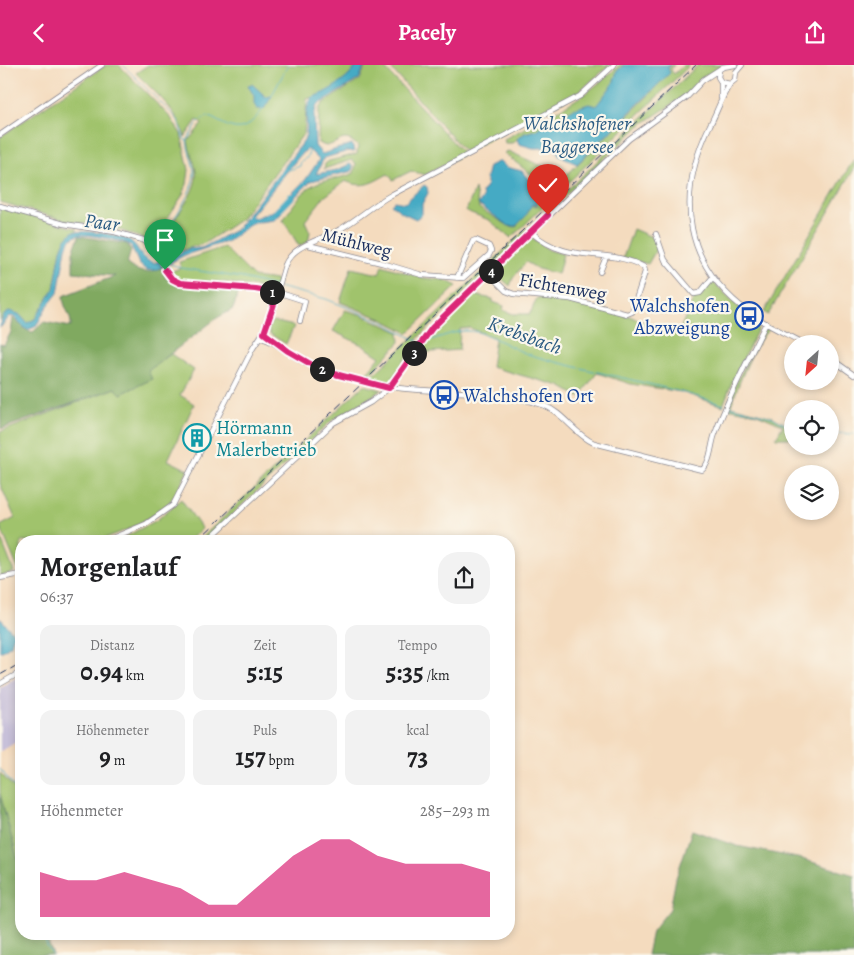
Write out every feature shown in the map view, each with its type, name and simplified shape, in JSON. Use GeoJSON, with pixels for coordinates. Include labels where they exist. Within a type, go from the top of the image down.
{"type":"FeatureCollection","features":[{"type":"Feature","properties":{"kind":"street"},"geometry":{"type":"LineString","coordinates":[[0,135],[102,65]]}},
{"type":"Feature","properties":{"kind":"street"},"geometry":{"type":"LineString","coordinates":[[308,245],[341,229],[371,206],[391,195],[580,96],[614,65]]}},
{"type":"Feature","properties":{"kind":"street"},"geometry":{"type":"LineString","coordinates":[[742,65],[736,73],[735,80],[730,84],[695,162],[689,197],[693,238],[700,255],[713,277],[734,300],[766,323],[788,335]]}},
{"type":"Feature","properties":{"kind":"street"},"geometry":{"type":"LineString","coordinates":[[213,535],[333,423],[372,402],[389,388],[424,338],[488,273],[629,139],[688,97],[706,79],[725,66],[733,66],[736,73]]}},
{"type":"Feature","properties":{"kind":"street"},"geometry":{"type":"LineString","coordinates":[[719,71],[721,103]]}},
{"type":"Feature","properties":{"kind":"street"},"geometry":{"type":"LineString","coordinates":[[706,79],[730,84]]}},
{"type":"Feature","properties":{"kind":"street"},"geometry":{"type":"LineString","coordinates":[[0,206],[64,224],[136,238],[154,247],[165,270],[172,279],[180,283],[277,290],[304,301],[300,321]]}},
{"type":"Feature","properties":{"kind":"street"},"geometry":{"type":"LineString","coordinates":[[531,232],[554,248],[577,254],[606,257],[600,271]]}},
{"type":"Feature","properties":{"kind":"street"},"geometry":{"type":"LineString","coordinates":[[656,234],[665,260],[694,294],[700,293],[713,277]]}},
{"type":"Feature","properties":{"kind":"street"},"geometry":{"type":"LineString","coordinates":[[476,240],[489,245],[491,251],[489,255],[467,276],[457,278],[472,241],[476,240]]}},
{"type":"Feature","properties":{"kind":"street","name":"Mühlweg"},"geometry":{"type":"LineString","coordinates":[[119,535],[146,524],[173,505],[251,353],[263,336],[272,314],[277,290],[287,260],[294,252],[308,245],[381,262],[422,275],[457,278]]}},
{"type":"Feature","properties":{"kind":"street","name":"Fichtenweg"},"geometry":{"type":"LineString","coordinates":[[488,273],[506,291],[514,294],[570,299],[627,314],[632,312],[645,268],[614,257],[606,257]]}},
{"type":"Feature","properties":{"kind":"street"},"geometry":{"type":"LineString","coordinates":[[263,336],[302,360],[324,370],[389,388],[458,392],[535,403],[560,414],[584,438],[594,443],[704,469],[735,383],[766,323]]}},
{"type":"Feature","properties":{"kind":"street"},"geometry":{"type":"LineString","coordinates":[[839,364],[854,375]]}},
{"type":"Feature","properties":{"kind":"street"},"geometry":{"type":"LineString","coordinates":[[0,578],[15,575]]}},
{"type":"Feature","properties":{"kind":"street"},"geometry":{"type":"LineString","coordinates":[[0,684],[15,675]]}},
{"type":"Feature","properties":{"kind":"shaded area"},"geometry":{"type":"Polygon","coordinates":[[[15,678],[15,743],[0,752],[0,687],[15,678]]]}},
{"type":"Feature","properties":{"kind":"green space"},"geometry":{"type":"Polygon","coordinates":[[[106,65],[119,65],[171,118],[181,134],[189,170],[187,184],[182,196],[152,242],[117,229],[72,222],[0,202],[0,137],[106,65]]]}},
{"type":"Feature","properties":{"kind":"green space"},"geometry":{"type":"Polygon","coordinates":[[[148,65],[357,65],[348,77],[335,87],[307,99],[304,133],[241,219],[205,243],[166,255],[161,241],[183,208],[195,181],[196,172],[188,141],[202,124],[197,120],[185,137],[172,110],[136,73],[148,65]]]}},
{"type":"Feature","properties":{"kind":"green space"},"geometry":{"type":"Polygon","coordinates":[[[366,65],[382,65],[464,154],[425,175],[411,171],[393,180],[388,174],[362,185],[345,181],[323,198],[305,221],[310,232],[308,242],[299,246],[283,220],[298,199],[312,186],[322,181],[354,173],[356,163],[351,160],[324,169],[325,164],[329,161],[357,154],[358,146],[345,139],[326,146],[318,143],[319,109],[323,103],[360,80],[366,65]]]}},
{"type":"Feature","properties":{"kind":"green space"},"geometry":{"type":"Polygon","coordinates":[[[388,65],[610,65],[575,95],[465,152],[388,65]]]}},
{"type":"Feature","properties":{"kind":"green space"},"geometry":{"type":"Polygon","coordinates":[[[619,65],[624,65],[617,71],[613,84],[596,107],[570,110],[560,120],[547,122],[536,130],[525,133],[512,143],[505,143],[504,139],[550,115],[593,88],[619,65]]]}},
{"type":"Feature","properties":{"kind":"green space"},"geometry":{"type":"Polygon","coordinates":[[[671,65],[674,65],[671,70],[674,74],[684,65],[690,65],[511,238],[489,220],[466,211],[475,189],[479,208],[509,226],[516,227],[532,205],[537,206],[538,197],[552,189],[650,94],[671,65]]]}},
{"type":"Feature","properties":{"kind":"green space"},"geometry":{"type":"Polygon","coordinates":[[[698,65],[722,65],[701,78],[686,95],[639,126],[530,229],[419,337],[389,384],[368,380],[698,65]]]}},
{"type":"Feature","properties":{"kind":"green space"},"geometry":{"type":"Polygon","coordinates":[[[508,151],[555,172],[556,178],[541,173],[533,176],[504,153],[508,151]]]}},
{"type":"Feature","properties":{"kind":"green space"},"geometry":{"type":"Polygon","coordinates":[[[854,159],[854,169],[768,315],[764,312],[854,159]]]}},
{"type":"Feature","properties":{"kind":"green space"},"geometry":{"type":"Polygon","coordinates":[[[0,207],[78,229],[65,240],[61,250],[54,289],[35,319],[28,324],[19,314],[3,316],[0,321],[0,207]]]}},
{"type":"Feature","properties":{"kind":"green space"},"geometry":{"type":"Polygon","coordinates":[[[633,229],[654,238],[657,248],[648,264],[623,258],[633,229]]]}},
{"type":"Feature","properties":{"kind":"green space"},"geometry":{"type":"Polygon","coordinates":[[[79,236],[127,244],[131,250],[127,264],[144,272],[157,270],[162,267],[166,278],[176,285],[240,289],[233,309],[217,318],[148,371],[152,379],[121,394],[115,388],[1,429],[0,344],[4,345],[11,332],[13,318],[28,331],[33,332],[44,322],[71,327],[63,296],[115,276],[73,272],[73,252],[79,236]]]}},
{"type":"Feature","properties":{"kind":"green space"},"geometry":{"type":"Polygon","coordinates":[[[530,238],[549,250],[563,254],[558,274],[538,269],[526,262],[513,278],[510,286],[494,272],[530,238]]]}},
{"type":"Feature","properties":{"kind":"green space"},"geometry":{"type":"Polygon","coordinates":[[[224,247],[254,277],[277,280],[275,290],[224,282],[179,280],[169,272],[181,268],[179,262],[224,247]]]}},
{"type":"Feature","properties":{"kind":"green space"},"geometry":{"type":"Polygon","coordinates":[[[382,265],[422,278],[445,280],[457,286],[408,333],[382,319],[340,302],[351,268],[379,274],[382,265]]]}},
{"type":"Feature","properties":{"kind":"green space"},"geometry":{"type":"Polygon","coordinates":[[[711,280],[755,322],[758,329],[732,382],[723,406],[681,392],[631,384],[597,373],[579,397],[560,386],[491,367],[495,338],[470,328],[460,329],[459,350],[418,353],[429,336],[473,293],[493,299],[493,302],[504,306],[503,310],[513,314],[530,314],[537,298],[548,298],[629,316],[652,325],[680,329],[694,298],[701,295],[711,280]]]}},
{"type":"Feature","properties":{"kind":"green space"},"geometry":{"type":"Polygon","coordinates":[[[345,310],[362,315],[399,332],[400,342],[370,374],[364,376],[380,357],[362,345],[333,331],[345,310]]]}},
{"type":"Feature","properties":{"kind":"green space"},"geometry":{"type":"Polygon","coordinates":[[[272,321],[294,326],[286,344],[270,334],[268,328],[272,321]]]}},
{"type":"Feature","properties":{"kind":"green space"},"geometry":{"type":"Polygon","coordinates":[[[765,329],[770,329],[758,343],[742,376],[731,406],[773,417],[784,423],[784,438],[776,438],[783,425],[757,414],[727,408],[736,382],[765,329]]]}},
{"type":"Feature","properties":{"kind":"green space"},"geometry":{"type":"Polygon","coordinates":[[[171,354],[194,370],[180,395],[194,404],[168,460],[188,470],[177,493],[164,509],[129,529],[114,535],[15,535],[15,562],[0,526],[15,518],[0,484],[0,432],[115,388],[121,394],[151,379],[147,371],[171,354]]]}},
{"type":"Feature","properties":{"kind":"green space"},"geometry":{"type":"Polygon","coordinates":[[[364,385],[382,390],[331,421],[210,535],[204,535],[364,385]]]}},
{"type":"Feature","properties":{"kind":"green space"},"geometry":{"type":"Polygon","coordinates":[[[181,499],[202,529],[195,535],[129,535],[157,520],[181,499]]]}},
{"type":"Feature","properties":{"kind":"green space"},"geometry":{"type":"Polygon","coordinates":[[[0,536],[14,572],[0,576],[0,536]]]}},
{"type":"Feature","properties":{"kind":"green space"},"geometry":{"type":"Polygon","coordinates":[[[0,773],[15,789],[15,851],[0,794],[0,773]]]}},
{"type":"Feature","properties":{"kind":"green space"},"geometry":{"type":"Polygon","coordinates":[[[0,794],[15,850],[15,940],[47,940],[53,955],[0,955],[0,794]]]}},
{"type":"Feature","properties":{"kind":"green space"},"geometry":{"type":"Polygon","coordinates":[[[692,830],[737,846],[802,859],[854,875],[854,955],[647,955],[652,931],[670,909],[676,878],[692,830]]]}},
{"type":"Feature","properties":{"kind":"water"},"geometry":{"type":"Polygon","coordinates":[[[357,65],[365,65],[359,79],[317,105],[314,116],[315,146],[322,154],[352,144],[354,152],[349,151],[324,158],[316,174],[337,170],[350,164],[353,166],[352,171],[311,181],[288,204],[284,201],[306,179],[319,160],[308,149],[302,153],[251,216],[255,218],[278,209],[282,213],[274,220],[252,223],[228,241],[185,255],[156,270],[146,270],[139,264],[131,246],[127,243],[96,236],[79,235],[71,240],[66,248],[58,293],[46,308],[35,327],[27,330],[14,317],[10,316],[0,328],[3,316],[10,311],[19,314],[27,323],[35,319],[54,289],[61,250],[65,240],[72,232],[94,232],[122,237],[133,243],[143,257],[154,263],[189,249],[202,248],[237,229],[304,141],[306,136],[307,108],[312,98],[342,81],[351,74],[357,65]]]}},
{"type":"Feature","properties":{"kind":"water","name":"Walchshofener Baggersee"},"geometry":{"type":"Polygon","coordinates":[[[624,65],[671,65],[668,68],[670,73],[577,164],[559,156],[557,148],[533,148],[519,144],[517,139],[525,133],[536,130],[547,122],[560,120],[570,110],[589,104],[596,106],[613,84],[617,71],[624,65]]]}},
{"type":"Feature","properties":{"kind":"water"},"geometry":{"type":"Polygon","coordinates":[[[252,84],[266,97],[272,96],[264,109],[257,109],[254,104],[254,96],[248,85],[252,84]]]}},
{"type":"Feature","properties":{"kind":"water"},"geometry":{"type":"Polygon","coordinates":[[[500,161],[506,167],[522,171],[528,179],[543,181],[548,188],[537,197],[536,205],[532,204],[526,216],[516,226],[509,226],[478,204],[483,198],[482,193],[487,184],[486,178],[489,166],[500,161]]]}},
{"type":"Feature","properties":{"kind":"water"},"geometry":{"type":"Polygon","coordinates":[[[424,185],[427,187],[428,193],[422,204],[422,214],[416,219],[401,212],[391,204],[394,201],[405,203],[424,185]]]}},
{"type":"Feature","properties":{"kind":"water"},"geometry":{"type":"Polygon","coordinates":[[[0,618],[14,634],[11,645],[2,651],[0,651],[0,618]]]}},
{"type":"Feature","properties":{"kind":"waterway"},"geometry":{"type":"LineString","coordinates":[[123,65],[178,120],[184,139],[187,141]]}},
{"type":"Feature","properties":{"kind":"waterway"},"geometry":{"type":"LineString","coordinates":[[271,97],[288,65]]}},
{"type":"Feature","properties":{"kind":"waterway"},"geometry":{"type":"LineString","coordinates":[[166,257],[157,244],[191,188],[194,171],[187,141],[198,122],[208,116],[225,125],[238,128],[249,124],[263,109]]}},
{"type":"Feature","properties":{"kind":"waterway"},"geometry":{"type":"LineString","coordinates":[[289,170],[300,166],[301,161],[308,157],[309,150]]}},
{"type":"Feature","properties":{"kind":"waterway","name":"Paar"},"geometry":{"type":"LineString","coordinates":[[273,216],[291,197]]}},
{"type":"Feature","properties":{"kind":"waterway","name":"Krebsbach"},"geometry":{"type":"LineString","coordinates":[[168,263],[181,268],[243,278],[326,299],[381,321],[419,342]]}},
{"type":"Feature","properties":{"kind":"waterway","name":"Krebsbach"},"geometry":{"type":"LineString","coordinates":[[426,341],[459,332],[478,332],[526,354],[677,391],[724,405]]}},
{"type":"Feature","properties":{"kind":"waterway","name":"Krebsbach"},"geometry":{"type":"LineString","coordinates":[[728,406],[772,417],[784,424]]}},
{"type":"Feature","properties":{"kind":"waterway","name":"Krebsbach"},"geometry":{"type":"LineString","coordinates":[[839,433],[854,434]]}},
{"type":"Feature","properties":{"kind":"waterway"},"geometry":{"type":"LineString","coordinates":[[0,769],[15,788]]}},
{"type":"Feature","properties":{"kind":"waterway"},"geometry":{"type":"LineString","coordinates":[[45,940],[53,955]]}},
{"type":"Feature","properties":{"kind":"railway"},"geometry":{"type":"LineString","coordinates":[[203,535],[696,65]]}},
{"type":"Feature","properties":{"kind":"railway"},"geometry":{"type":"LineString","coordinates":[[0,675],[15,666]]}},
{"type":"Feature","properties":{"kind":"place","name":"Walchshofen Abzweigung"},"geometry":{"type":"Point","coordinates":[749,316]}},
{"type":"Feature","properties":{"kind":"place","name":"Walchshofen Ort"},"geometry":{"type":"Point","coordinates":[444,395]}},
{"type":"Feature","properties":{"kind":"place","name":"Hörmann Malerbetrieb"},"geometry":{"type":"Point","coordinates":[197,438]}},
{"type":"Feature","properties":{"kind":"route"},"geometry":{"type":"LineString","coordinates":[[165,270],[172,279],[180,283],[230,286],[272,292],[276,298],[264,333],[272,341],[302,360],[331,373],[389,388],[427,333],[548,215]]}}]}
